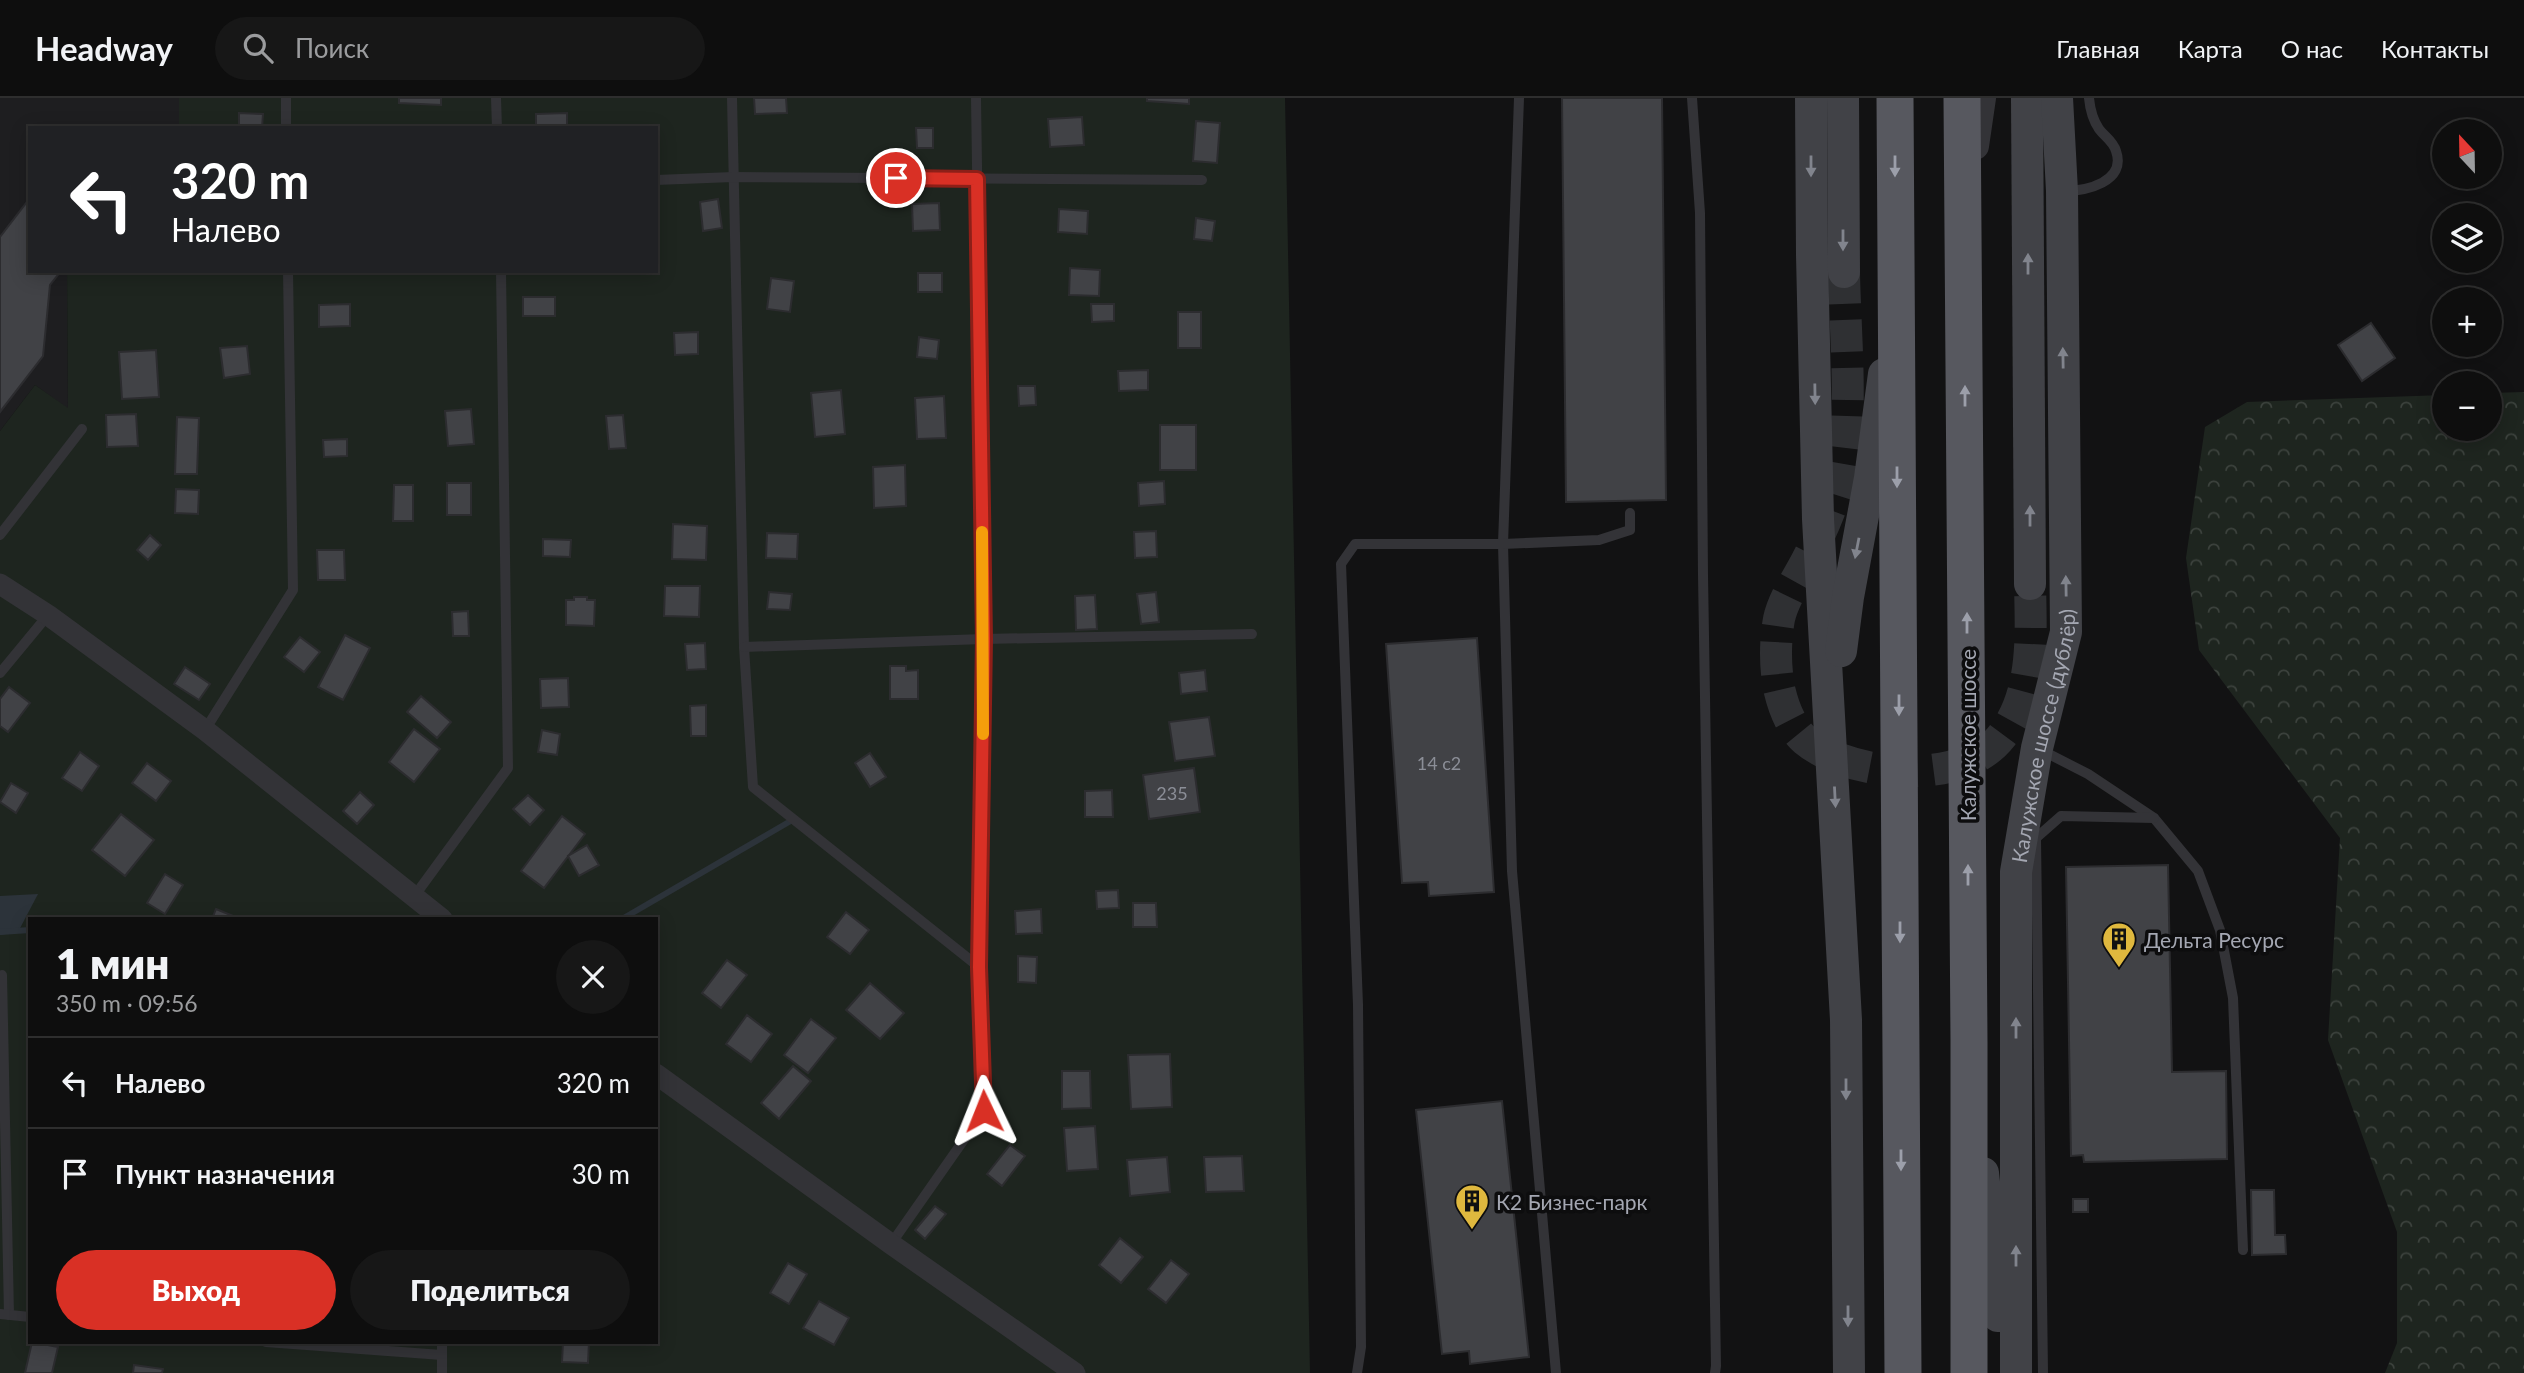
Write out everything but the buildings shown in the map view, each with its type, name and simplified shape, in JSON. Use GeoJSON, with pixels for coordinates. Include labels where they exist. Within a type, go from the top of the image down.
{"type":"FeatureCollection","features":[{"type":"Feature","properties":{"kind":"highway"},"geometry":{"type":"LineString","coordinates":[[1895,98],[1903,1373]]}},
{"type":"Feature","properties":{"kind":"highway","name":"Калужское шоссе"},"geometry":{"type":"LineString","coordinates":[[1962,98],[1969,1373]]}},
{"type":"Feature","properties":{"kind":"main road"},"geometry":{"type":"LineString","coordinates":[[1811,98],[1818,519],[1846,1020],[1849,1373]]}},
{"type":"Feature","properties":{"kind":"main road"},"geometry":{"type":"LineString","coordinates":[[1843,98],[1843,272]]}},
{"type":"Feature","properties":{"kind":"main road"},"geometry":{"type":"LineString","coordinates":[[2028,98],[2030,584]]}},
{"type":"Feature","properties":{"kind":"main road","name":"Калужское шоссе (дублёр)"},"geometry":{"type":"LineString","coordinates":[[2016,1373],[2016,872],[2037,748],[2066,632],[2062,191],[2057,98]]}},
{"type":"Feature","properties":{"kind":"main road"},"geometry":{"type":"LineString","coordinates":[[1831,729],[1847,597],[1870,478],[1896,287]]}},
{"type":"Feature","properties":{"kind":"main road"},"geometry":{"type":"LineString","coordinates":[[1969,1041],[2004,1373]]}},
{"type":"Feature","properties":{"kind":"street"},"geometry":{"type":"LineString","coordinates":[[1964,214],[1982,98]]}},
{"type":"Feature","properties":{"kind":"street"},"geometry":{"type":"LineString","coordinates":[[0,583],[205,730],[439,917]]}},
{"type":"Feature","properties":{"kind":"street"},"geometry":{"type":"LineString","coordinates":[[658,1075],[1075,1373]]}},
{"type":"Feature","properties":{"kind":"lane"},"geometry":{"type":"LineString","coordinates":[[286,98],[286,126]]}},
{"type":"Feature","properties":{"kind":"lane"},"geometry":{"type":"LineString","coordinates":[[496,98],[498,126]]}},
{"type":"Feature","properties":{"kind":"lane"},"geometry":{"type":"LineString","coordinates":[[732,98],[744,647],[753,788],[979,967]]}},
{"type":"Feature","properties":{"kind":"lane"},"geometry":{"type":"LineString","coordinates":[[891,1244],[984,1111],[979,967],[984,639],[976,98]]}},
{"type":"Feature","properties":{"kind":"lane"},"geometry":{"type":"LineString","coordinates":[[1519,98],[1503,544],[1512,871],[1556,1373]]}},
{"type":"Feature","properties":{"kind":"lane"},"geometry":{"type":"LineString","coordinates":[[1692,98],[1700,213],[1715,1373]]}},
{"type":"Feature","properties":{"kind":"lane"},"geometry":{"type":"LineString","coordinates":[[2062,191],[2095,187],[2109,178],[2117,166],[2117,153],[2099,129],[2089,98]]}},
{"type":"Feature","properties":{"kind":"lane"},"geometry":{"type":"LineString","coordinates":[[658,180],[733,177],[1202,180]]}},
{"type":"Feature","properties":{"kind":"lane"},"geometry":{"type":"LineString","coordinates":[[205,730],[293,590],[288,273]]}},
{"type":"Feature","properties":{"kind":"lane"},"geometry":{"type":"LineString","coordinates":[[414,898],[508,768],[501,273]]}},
{"type":"Feature","properties":{"kind":"lane"},"geometry":{"type":"LineString","coordinates":[[0,535],[82,429]]}},
{"type":"Feature","properties":{"kind":"lane"},"geometry":{"type":"LineString","coordinates":[[1356,1373],[1361,1347],[1358,1005],[1340,564],[1355,544],[1503,544],[1598,540],[1630,530],[1630,513]]}},
{"type":"Feature","properties":{"kind":"lane"},"geometry":{"type":"LineString","coordinates":[[0,673],[48,615]]}},
{"type":"Feature","properties":{"kind":"lane"},"geometry":{"type":"LineString","coordinates":[[744,647],[1252,634]]}},
{"type":"Feature","properties":{"kind":"lane"},"geometry":{"type":"LineString","coordinates":[[2037,748],[2088,774],[2154,818],[2198,871],[2220,930],[2233,998],[2243,1250]]}},
{"type":"Feature","properties":{"kind":"lane"},"geometry":{"type":"LineString","coordinates":[[2043,1373],[2036,838],[2061,816],[2154,818]]}},
{"type":"Feature","properties":{"kind":"lane"},"geometry":{"type":"LineString","coordinates":[[2,975],[5,1314],[28,1317]]}},
{"type":"Feature","properties":{"kind":"lane"},"geometry":{"type":"LineString","coordinates":[[291,1344],[442,1356]]}},
{"type":"Feature","properties":{"kind":"lane"},"geometry":{"type":"LineString","coordinates":[[442,1344],[442,1373]]}},
{"type":"Feature","properties":{"kind":"shaded area"},"geometry":{"type":"Polygon","coordinates":[[[0,98],[179,98],[179,126],[28,126],[28,273],[67,273],[68,409],[35,385],[0,431],[0,98]]]}},
{"type":"Feature","properties":{"kind":"shaded area"},"geometry":{"type":"Polygon","coordinates":[[[38,894],[18,932],[0,935],[0,896],[38,894]]]}},
{"type":"Feature","properties":{"kind":"green space"},"geometry":{"type":"Polygon","coordinates":[[[179,98],[1285,98],[1310,1373],[0,1373],[0,431],[35,385],[68,408],[67,273],[658,273],[658,126],[179,126],[179,98]]]}},
{"type":"Feature","properties":{"kind":"green space"},"geometry":{"type":"Polygon","coordinates":[[[2524,392],[2524,1373],[2385,1373],[2397,1343],[2397,1232],[2328,1040],[2340,838],[2199,650],[2186,558],[2205,427],[2247,402],[2432,395],[2432,441],[2502,441],[2502,393],[2524,392]]]}},
{"type":"Feature","properties":{"kind":"waterway"},"geometry":{"type":"LineString","coordinates":[[625,917],[794,819]]}},
{"type":"Feature","properties":{"kind":"waterway"},"geometry":{"type":"LineString","coordinates":[[0,932],[28,930]]}},
{"type":"Feature","properties":{"kind":"tunnel"},"geometry":{"type":"LineString","coordinates":[[1844,272],[1848,396],[1842,468],[1827,516],[1787,597],[1778,627],[1776,654],[1779,688],[1792,723],[1805,740],[1824,753],[1876,768],[1933,770],[1960,764],[1983,753],[2001,737],[2020,702],[2029,664],[2030,584]]}},
{"type":"Feature","properties":{"kind":"slow traffic"},"geometry":{"type":"LineString","coordinates":[[982,532],[983,734]]}},
{"type":"Feature","properties":{"kind":"place","name":"Дельта Ресурс"},"geometry":{"type":"Point","coordinates":[2119,969]}},
{"type":"Feature","properties":{"kind":"place","name":"К2 Бизнес-парк"},"geometry":{"type":"Point","coordinates":[1472,1231]}},
{"type":"Feature","properties":{"kind":"route"},"geometry":{"type":"LineString","coordinates":[[896,178],[977,179],[984,639],[979,967],[984,1111]]}}]}
